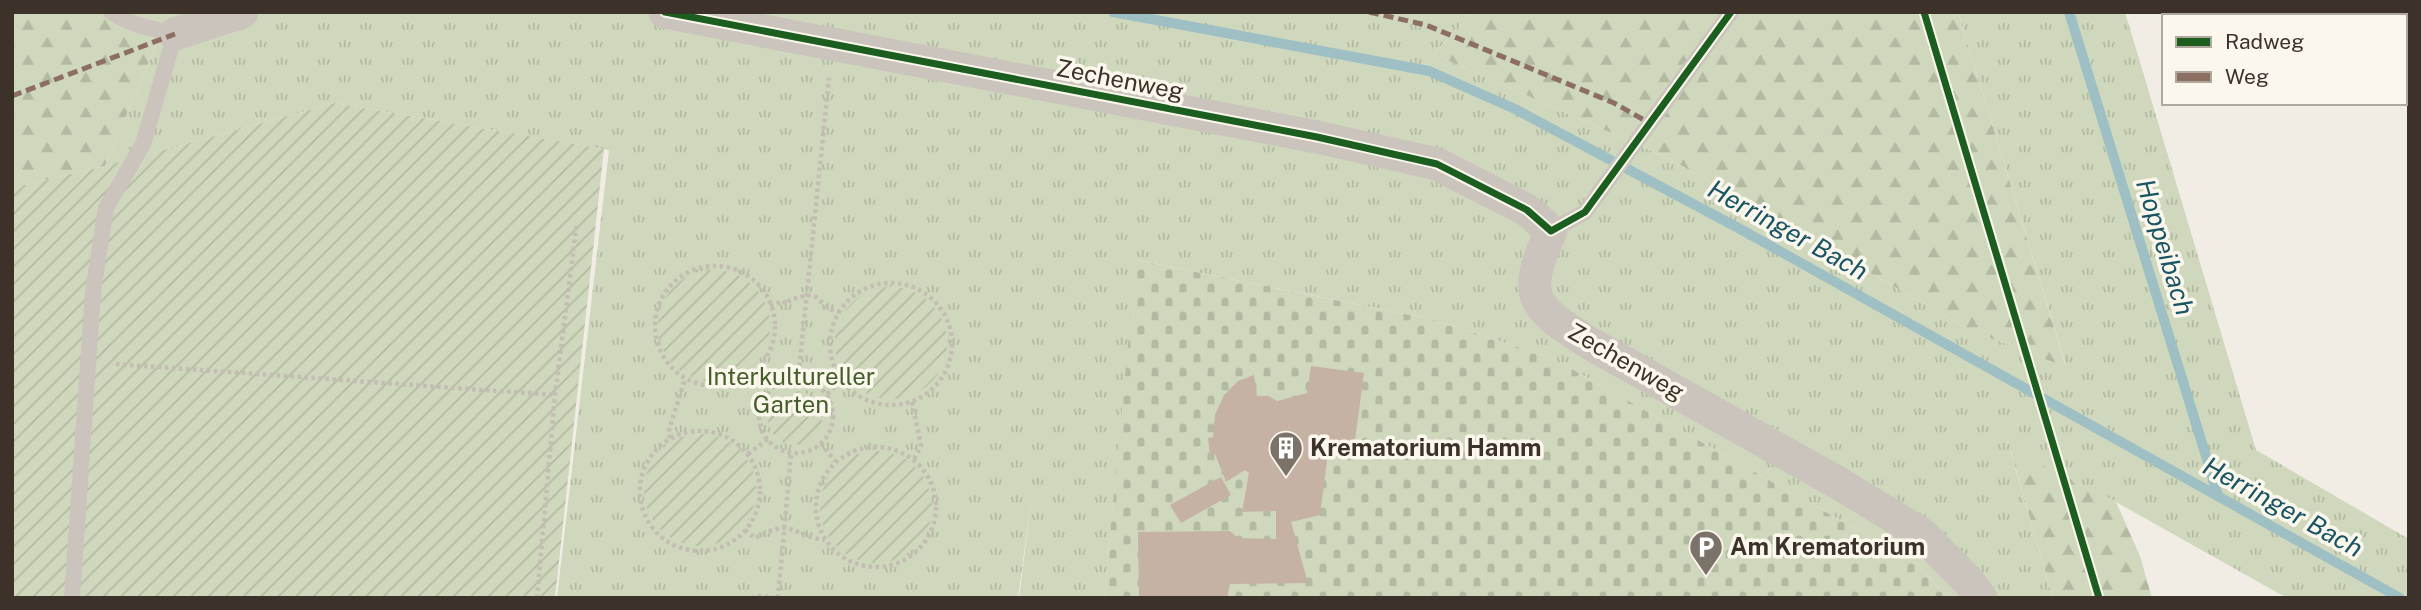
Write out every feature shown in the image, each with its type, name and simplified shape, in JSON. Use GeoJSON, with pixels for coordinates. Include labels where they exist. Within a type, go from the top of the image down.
{"type":"FeatureCollection","features":[{"type":"Feature","properties":{"kind":"street"},"geometry":{"type":"LineString","coordinates":[[175,34],[242,12]]}},
{"type":"Feature","properties":{"kind":"street","name":"Zechenweg"},"geometry":{"type":"LineString","coordinates":[[665,12],[1317,137],[1437,164],[1527,210],[1551,231],[1536,264],[1534,282],[1536,297],[1545,311],[1591,344],[1840,484],[1922,534],[1982,598]]}},
{"type":"Feature","properties":{"kind":"lane"},"geometry":{"type":"LineString","coordinates":[[72,598],[93,292],[106,208],[143,144],[175,34],[120,19],[111,12]]}},
{"type":"Feature","properties":{"kind":"lane"},"geometry":{"type":"LineString","coordinates":[[1551,231],[1585,212],[1731,12]]}},
{"type":"Feature","properties":{"kind":"path"},"geometry":{"type":"LineString","coordinates":[[798,380],[832,44]]}},
{"type":"Feature","properties":{"kind":"path"},"geometry":{"type":"LineString","coordinates":[[537,598],[555,395],[577,222]]}},
{"type":"Feature","properties":{"kind":"path"},"geometry":{"type":"LineString","coordinates":[[722,266],[746,275],[764,292],[770,306],[775,332],[769,355],[756,372],[735,384],[717,386],[695,383],[676,373],[661,355],[654,332],[656,309],[666,291],[683,274],[703,267],[722,266]]}},
{"type":"Feature","properties":{"kind":"path"},"geometry":{"type":"LineString","coordinates":[[888,282],[911,286],[928,294],[945,314],[951,333],[951,354],[941,379],[927,394],[912,402],[882,404],[861,396],[842,381],[833,361],[830,342],[835,319],[847,302],[865,288],[888,282]]}},
{"type":"Feature","properties":{"kind":"path"},"geometry":{"type":"LineString","coordinates":[[770,306],[807,295],[816,297],[829,309],[839,312]]}},
{"type":"Feature","properties":{"kind":"path"},"geometry":{"type":"LineString","coordinates":[[87,362],[555,395]]}},
{"type":"Feature","properties":{"kind":"path"},"geometry":{"type":"LineString","coordinates":[[756,372],[771,388]]}},
{"type":"Feature","properties":{"kind":"path"},"geometry":{"type":"LineString","coordinates":[[670,438],[668,433],[685,379]]}},
{"type":"Feature","properties":{"kind":"path"},"geometry":{"type":"LineString","coordinates":[[784,380],[809,381],[827,394],[833,421],[829,433],[821,443],[810,450],[791,454],[779,450],[768,439],[760,429],[758,416],[760,404],[771,388],[784,380]]}},
{"type":"Feature","properties":{"kind":"path"},"geometry":{"type":"LineString","coordinates":[[827,394],[842,381]]}},
{"type":"Feature","properties":{"kind":"path"},"geometry":{"type":"LineString","coordinates":[[912,402],[921,446],[914,460]]}},
{"type":"Feature","properties":{"kind":"path"},"geometry":{"type":"LineString","coordinates":[[693,431],[716,433],[735,442],[748,454],[758,474],[760,496],[754,517],[741,537],[721,547],[700,551],[679,548],[658,534],[644,514],[639,494],[642,472],[654,451],[670,438],[693,431]]}},
{"type":"Feature","properties":{"kind":"path"},"geometry":{"type":"LineString","coordinates":[[748,454],[768,439]]}},
{"type":"Feature","properties":{"kind":"path"},"geometry":{"type":"LineString","coordinates":[[821,443],[835,461]]}},
{"type":"Feature","properties":{"kind":"path"},"geometry":{"type":"LineString","coordinates":[[857,448],[897,449],[914,460],[930,480],[936,502],[934,523],[925,543],[907,560],[887,567],[863,566],[843,559],[828,545],[817,524],[816,500],[822,477],[835,461],[857,448]]}},
{"type":"Feature","properties":{"kind":"path"},"geometry":{"type":"LineString","coordinates":[[751,598],[778,598],[791,454]]}},
{"type":"Feature","properties":{"kind":"path"},"geometry":{"type":"LineString","coordinates":[[745,529],[755,538],[774,528],[796,528],[804,537],[826,540]]}},
{"type":"Feature","properties":{"kind":"green space"},"geometry":{"type":"Polygon","coordinates":[[[12,12],[170,12],[105,166],[12,188],[12,12]]]}},
{"type":"Feature","properties":{"kind":"green space","name":"Interkultureller Garten"},"geometry":{"type":"Polygon","coordinates":[[[170,12],[1474,12],[1433,54],[1670,159],[1972,331],[2066,366],[1958,12],[2125,12],[2256,450],[2409,539],[2409,598],[2287,598],[2116,502],[2010,450],[2053,598],[1947,598],[1918,564],[1554,359],[1435,320],[1137,260],[1104,598],[1019,598],[1032,495],[1018,598],[557,598],[609,150],[335,103],[105,166],[170,12]]]}},
{"type":"Feature","properties":{"kind":"green space"},"geometry":{"type":"Polygon","coordinates":[[[1474,12],[1958,12],[2066,367],[1972,331],[1670,159],[1433,54],[1474,12]]]}},
{"type":"Feature","properties":{"kind":"green space"},"geometry":{"type":"Polygon","coordinates":[[[335,103],[604,149],[555,598],[12,598],[12,188],[105,166],[335,103]]]}},
{"type":"Feature","properties":{"kind":"green space"},"geometry":{"type":"Polygon","coordinates":[[[1136,260],[1435,320],[1554,359],[1918,564],[1947,598],[1104,598],[1136,260]]]}},
{"type":"Feature","properties":{"kind":"green space"},"geometry":{"type":"Polygon","coordinates":[[[714,270],[735,274],[753,287],[766,305],[770,326],[766,347],[753,365],[735,378],[714,382],[693,378],[675,365],[662,347],[658,326],[662,305],[675,287],[693,274],[714,270]]]}},
{"type":"Feature","properties":{"kind":"green space"},"geometry":{"type":"Polygon","coordinates":[[[891,287],[912,291],[930,304],[943,322],[947,343],[943,364],[930,382],[912,395],[891,399],[870,395],[852,382],[839,364],[835,343],[839,322],[852,304],[870,291],[891,287]]]}},
{"type":"Feature","properties":{"kind":"green space"},"geometry":{"type":"Polygon","coordinates":[[[795,391],[814,399],[822,418],[814,437],[795,445],[776,437],[768,418],[776,399],[795,391]]]}},
{"type":"Feature","properties":{"kind":"green space"},"geometry":{"type":"Polygon","coordinates":[[[700,434],[721,439],[739,451],[751,469],[756,490],[751,511],[739,529],[721,541],[700,546],[679,541],[661,529],[649,511],[644,490],[649,469],[661,451],[679,439],[700,434]]]}},
{"type":"Feature","properties":{"kind":"green space"},"geometry":{"type":"Polygon","coordinates":[[[2010,449],[2116,502],[2140,556],[2152,598],[2053,598],[2010,449]]]}},
{"type":"Feature","properties":{"kind":"green space"},"geometry":{"type":"Polygon","coordinates":[[[876,451],[897,456],[915,468],[927,486],[932,507],[927,528],[915,546],[897,558],[876,563],[855,558],[837,546],[825,528],[820,507],[825,486],[837,468],[855,456],[876,451]]]}},
{"type":"Feature","properties":{"kind":"building","name":"Krematorium Hamm"},"geometry":{"type":"Polygon","coordinates":[[[1311,366],[1364,373],[1354,448],[1329,445],[1320,515],[1291,522],[1308,583],[1230,584],[1227,598],[1139,598],[1138,532],[1230,531],[1238,538],[1276,539],[1276,511],[1242,512],[1249,473],[1245,470],[1226,482],[1215,454],[1210,455],[1208,438],[1213,437],[1215,415],[1224,395],[1238,381],[1254,375],[1257,396],[1269,396],[1277,401],[1307,393],[1311,366]]]}},
{"type":"Feature","properties":{"kind":"building"},"geometry":{"type":"Polygon","coordinates":[[[1221,477],[1231,495],[1181,523],[1170,505],[1221,477]]]}},
{"type":"Feature","properties":{"kind":"waterway","name":"Herringer Bach"},"geometry":{"type":"LineString","coordinates":[[1113,12],[1429,71],[1515,109],[1742,230],[2400,598]]}},
{"type":"Feature","properties":{"kind":"waterway","name":"Hoppeibach"},"geometry":{"type":"LineString","coordinates":[[2069,12],[2218,495]]}},
{"type":"Feature","properties":{"kind":"marked path"},"geometry":{"type":"LineString","coordinates":[[1369,12],[1426,25],[1614,103],[1651,124]]}},
{"type":"Feature","properties":{"kind":"marked path"},"geometry":{"type":"LineString","coordinates":[[12,96],[175,34]]}},
{"type":"Feature","properties":{"kind":"cycle path"},"geometry":{"type":"LineString","coordinates":[[665,12],[1317,137],[1437,164],[1527,210],[1551,231],[1585,212],[1731,12]]}},
{"type":"Feature","properties":{"kind":"cycle path"},"geometry":{"type":"LineString","coordinates":[[1924,12],[2099,598]]}},
{"type":"Feature","properties":{"kind":"place","name":"Krematorium Hamm"},"geometry":{"type":"Point","coordinates":[1286,478]}},
{"type":"Feature","properties":{"kind":"place","name":"Am Krematorium"},"geometry":{"type":"Point","coordinates":[1706,577]}}]}
